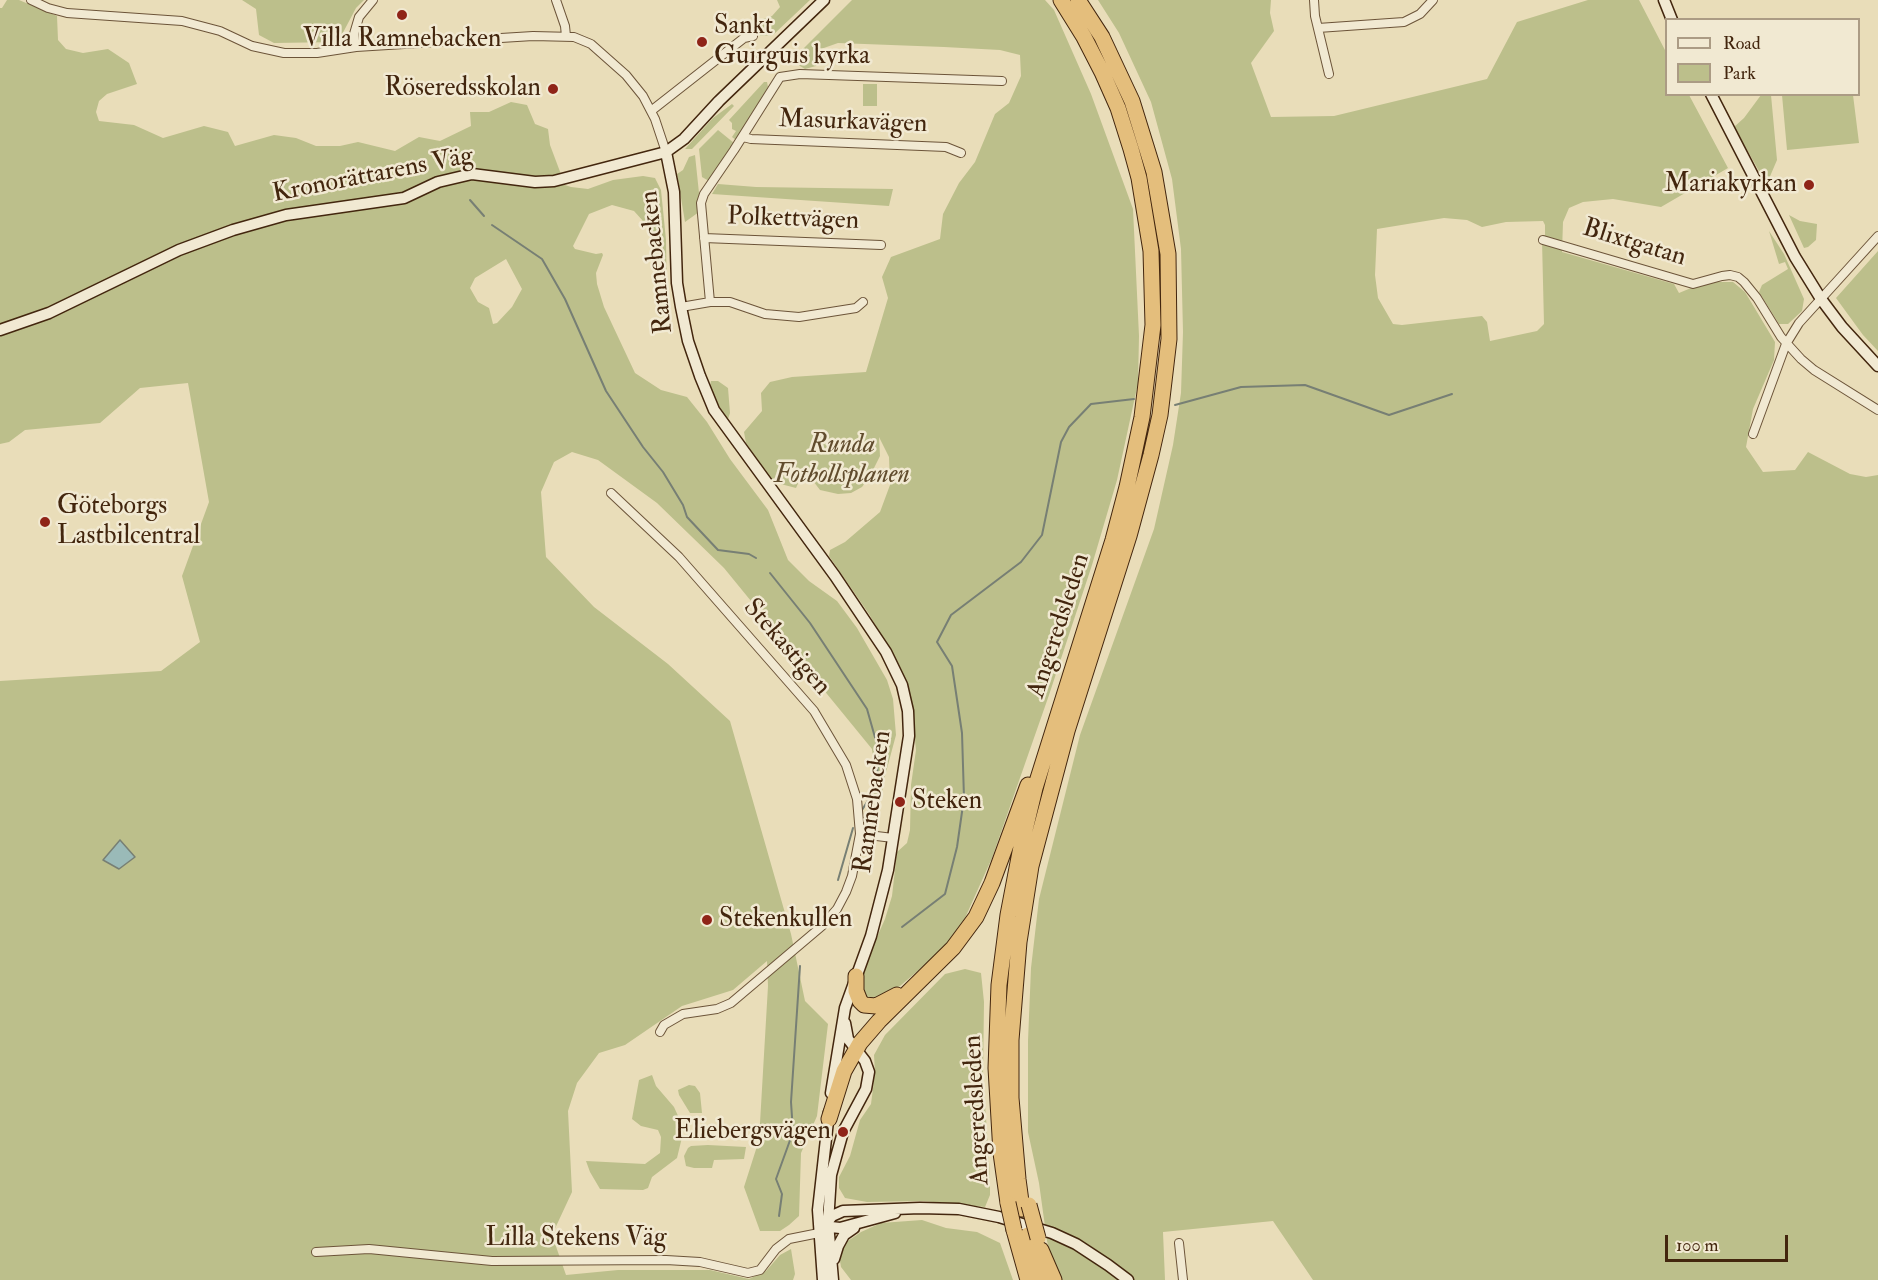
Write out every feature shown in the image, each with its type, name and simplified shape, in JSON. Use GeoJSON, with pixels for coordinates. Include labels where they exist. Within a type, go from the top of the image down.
{"type":"FeatureCollection","features":[{"type":"Feature","properties":{"kind":"highway","name":"Angeredsleden"},"geometry":{"type":"LineString","coordinates":[[1041,1280],[1029,1270],[1027,1234],[1020,1206],[1001,1153],[996,1095],[997,1025],[1002,954],[1020,847],[1056,716],[1109,550],[1129,477],[1142,417],[1153,325],[1151,251],[1139,178],[1131,149],[1118,108],[1102,72],[1061,0]]}},
{"type":"Feature","properties":{"kind":"highway","name":"Angeredsleden"},"geometry":{"type":"LineString","coordinates":[[1020,1206],[1011,1098],[1013,1011],[1019,942],[1031,866],[1070,721],[1144,483],[1160,415],[1169,339],[1168,254],[1154,172],[1132,101],[1101,37],[1078,0]]}},
{"type":"Feature","properties":{"kind":"highway"},"geometry":{"type":"LineString","coordinates":[[829,1119],[842,1078],[855,1050],[879,1021],[953,948],[976,917],[992,883],[1014,819],[1056,716]]}},
{"type":"Feature","properties":{"kind":"highway"},"geometry":{"type":"LineString","coordinates":[[856,976],[858,998],[869,1006],[884,1004],[919,980]]}},
{"type":"Feature","properties":{"kind":"highway"},"geometry":{"type":"LineString","coordinates":[[1020,1206],[1027,1234],[1054,1280]]}},
{"type":"Feature","properties":{"kind":"street","name":"Ramnebacken"},"geometry":{"type":"LineString","coordinates":[[31,0],[48,8],[68,13],[182,21],[220,32],[252,46],[284,53],[317,53],[356,47],[483,38],[566,36],[582,39],[599,49],[626,75],[643,96],[666,152],[674,192],[677,283],[688,341],[714,410],[861,611],[886,652],[902,685],[908,711],[909,736],[881,903],[845,1008],[835,1063],[820,1186],[819,1233],[823,1280]]}},
{"type":"Feature","properties":{"kind":"street"},"geometry":{"type":"LineString","coordinates":[[356,47],[354,34],[359,17],[373,0]]}},
{"type":"Feature","properties":{"kind":"street"},"geometry":{"type":"LineString","coordinates":[[556,0],[566,36]]}},
{"type":"Feature","properties":{"kind":"street"},"geometry":{"type":"LineString","coordinates":[[666,152],[684,140],[707,113],[824,0]]}},
{"type":"Feature","properties":{"kind":"street"},"geometry":{"type":"LineString","coordinates":[[1314,0],[1329,74]]}},
{"type":"Feature","properties":{"kind":"street"},"geometry":{"type":"LineString","coordinates":[[1318,28],[1404,22],[1420,14],[1433,0]]}},
{"type":"Feature","properties":{"kind":"street"},"geometry":{"type":"LineString","coordinates":[[1659,0],[1670,15]]}},
{"type":"Feature","properties":{"kind":"street"},"geometry":{"type":"LineString","coordinates":[[1664,0],[1670,15]]}},
{"type":"Feature","properties":{"kind":"street"},"geometry":{"type":"LineString","coordinates":[[651,111],[744,38],[753,36]]}},
{"type":"Feature","properties":{"kind":"street"},"geometry":{"type":"LineString","coordinates":[[710,302],[701,203],[704,194],[780,76],[800,74],[1002,81]]}},
{"type":"Feature","properties":{"kind":"street"},"geometry":{"type":"LineString","coordinates":[[1712,96],[1795,257],[1821,299],[1842,327],[1878,366]]}},
{"type":"Feature","properties":{"kind":"street","name":"Masurkavägen"},"geometry":{"type":"LineString","coordinates":[[742,137],[751,140],[946,147],[962,153]]}},
{"type":"Feature","properties":{"kind":"street","name":"Kronorättarens Väg"},"geometry":{"type":"LineString","coordinates":[[0,330],[49,313],[179,250],[233,230],[286,215],[404,198],[438,182],[472,174],[535,182],[554,181],[666,152]]}},
{"type":"Feature","properties":{"kind":"street","name":"Polkettvägen"},"geometry":{"type":"LineString","coordinates":[[704,238],[881,245]]}},
{"type":"Feature","properties":{"kind":"street"},"geometry":{"type":"LineString","coordinates":[[1753,434],[1786,344],[1821,299],[1877,239]]}},
{"type":"Feature","properties":{"kind":"street","name":"Blixtgatan"},"geometry":{"type":"LineString","coordinates":[[1543,240],[1692,284],[1722,276],[1730,275],[1738,278],[1757,298],[1786,344],[1814,370],[1878,410]]}},
{"type":"Feature","properties":{"kind":"street"},"geometry":{"type":"LineString","coordinates":[[681,307],[710,302],[730,302],[765,314],[807,317],[856,308],[863,302]]}},
{"type":"Feature","properties":{"kind":"street","name":"Stekastigen"},"geometry":{"type":"LineString","coordinates":[[611,493],[679,557],[814,711],[846,765],[857,799],[860,834]]}},
{"type":"Feature","properties":{"kind":"street"},"geometry":{"type":"LineString","coordinates":[[660,1032],[664,1025],[683,1014],[717,1010],[731,1004],[822,926],[837,909],[846,892],[852,876],[860,834],[893,838]]}},
{"type":"Feature","properties":{"kind":"street","name":"Ramnebacken"},"geometry":{"type":"LineString","coordinates":[[833,1280],[828,1223],[831,1175],[843,1132],[869,1079],[865,1060],[855,1050],[846,1035],[845,1008]]}},
{"type":"Feature","properties":{"kind":"street"},"geometry":{"type":"LineString","coordinates":[[828,1223],[831,1227],[840,1228],[908,1209]]}},
{"type":"Feature","properties":{"kind":"street"},"geometry":{"type":"LineString","coordinates":[[819,1233],[831,1216],[843,1211],[959,1209],[1040,1228],[1076,1244],[1128,1280]]}},
{"type":"Feature","properties":{"kind":"street"},"geometry":{"type":"LineString","coordinates":[[832,1265],[837,1246],[844,1235],[874,1219]]}},
{"type":"Feature","properties":{"kind":"street","name":"Lilla Stekens Väg"},"geometry":{"type":"LineString","coordinates":[[316,1252],[369,1249],[492,1262],[666,1260],[700,1262],[748,1273],[760,1270],[776,1249],[789,1239],[819,1233]]}},
{"type":"Feature","properties":{"kind":"street"},"geometry":{"type":"LineString","coordinates":[[1179,1243],[1183,1280]]}},
{"type":"Feature","properties":{"kind":"green space"},"geometry":{"type":"Polygon","coordinates":[[[7,0],[19,0],[57,16],[58,40],[66,49],[83,53],[108,49],[129,63],[137,84],[107,94],[99,101],[96,112],[99,121],[134,125],[163,138],[204,126],[228,132],[235,146],[274,135],[296,138],[316,146],[340,146],[358,142],[395,151],[419,137],[440,141],[471,126],[470,112],[489,112],[511,102],[527,105],[535,124],[548,129],[550,145],[565,185],[588,189],[613,180],[643,176],[655,178],[661,190],[666,240],[667,300],[661,305],[658,292],[662,273],[660,252],[652,231],[634,211],[612,205],[589,214],[573,246],[575,249],[603,255],[596,273],[597,284],[604,307],[635,373],[661,390],[687,397],[768,510],[788,560],[809,581],[837,601],[857,628],[887,680],[893,699],[896,735],[876,824],[871,826],[865,817],[873,792],[875,771],[872,749],[724,568],[657,503],[598,460],[572,452],[554,462],[541,492],[546,557],[594,607],[668,664],[730,721],[791,934],[805,1001],[828,1024],[817,1116],[801,1153],[799,1216],[789,1225],[780,1231],[760,1231],[744,1187],[759,1140],[768,986],[767,961],[733,990],[682,1006],[625,1045],[599,1053],[577,1083],[568,1111],[572,1192],[552,1235],[566,1275],[618,1270],[710,1270],[749,1279],[766,1271],[780,1255],[791,1249],[795,1274],[793,1280],[0,1280],[0,681],[161,671],[200,642],[182,576],[209,502],[188,383],[140,388],[100,423],[25,430],[9,442],[0,444],[0,8],[7,0]],[[506,259],[475,278],[470,288],[478,302],[489,308],[493,324],[497,323],[512,307],[522,289],[506,259]]]}},
{"type":"Feature","properties":{"kind":"green space"},"geometry":{"type":"Polygon","coordinates":[[[242,0],[364,0],[356,8],[338,42],[274,43],[259,35],[256,9],[242,0]]]}},
{"type":"Feature","properties":{"kind":"green space"},"geometry":{"type":"Polygon","coordinates":[[[777,0],[810,0],[773,35],[760,36],[757,27],[763,19],[772,16],[780,7],[777,0]]]}},
{"type":"Feature","properties":{"kind":"green space","name":"Runda Fotbollsplanen"},"geometry":{"type":"Polygon","coordinates":[[[852,0],[1045,0],[1054,10],[1091,94],[1133,209],[1139,336],[1138,383],[1117,480],[1092,565],[992,858],[965,918],[941,951],[881,999],[867,999],[861,992],[861,973],[885,919],[892,896],[897,852],[907,843],[910,830],[911,785],[916,750],[911,702],[900,669],[869,614],[829,556],[830,550],[845,542],[880,512],[890,485],[889,457],[879,437],[880,456],[870,476],[862,487],[851,493],[838,494],[820,490],[807,473],[806,466],[796,488],[773,482],[746,443],[744,432],[762,411],[761,393],[770,382],[792,377],[866,372],[888,298],[882,277],[891,257],[940,239],[943,214],[959,183],[975,162],[995,114],[1009,103],[1021,76],[1020,55],[1000,50],[838,43],[821,49],[816,66],[805,69],[795,63],[800,52],[852,0]]]}},
{"type":"Feature","properties":{"kind":"green space"},"geometry":{"type":"Polygon","coordinates":[[[1098,0],[1271,0],[1270,13],[1274,31],[1251,63],[1271,117],[1334,116],[1487,79],[1517,22],[1588,0],[1639,0],[1665,50],[1665,96],[1690,96],[1728,168],[1661,207],[1613,199],[1583,202],[1569,208],[1563,222],[1562,252],[1674,284],[1679,293],[1716,282],[1733,282],[1745,292],[1775,342],[1774,360],[1753,409],[1746,447],[1763,472],[1795,470],[1808,452],[1850,474],[1866,477],[1878,475],[1878,1280],[1313,1280],[1273,1221],[1163,1232],[1165,1280],[1056,1280],[1028,1132],[1031,968],[1039,899],[1080,735],[1154,529],[1173,445],[1181,393],[1183,332],[1181,249],[1172,179],[1151,102],[1119,33],[1098,0]],[[1444,218],[1377,229],[1375,275],[1378,298],[1393,324],[1402,325],[1482,316],[1487,322],[1490,341],[1537,331],[1544,324],[1542,235],[1545,235],[1545,225],[1543,221],[1506,222],[1482,227],[1467,220],[1444,218]]]}},
{"type":"Feature","properties":{"kind":"green space"},"geometry":{"type":"Polygon","coordinates":[[[764,82],[767,82],[768,87],[736,140],[732,137],[736,131],[732,129],[732,123],[729,120],[764,82]]]}},
{"type":"Feature","properties":{"kind":"green space"},"geometry":{"type":"Polygon","coordinates":[[[863,84],[877,84],[877,106],[863,106],[863,84]]]}},
{"type":"Feature","properties":{"kind":"green space"},"geometry":{"type":"Polygon","coordinates":[[[1760,96],[1771,96],[1777,160],[1768,181],[1759,171],[1734,127],[1744,118],[1760,96]]]}},
{"type":"Feature","properties":{"kind":"green space"},"geometry":{"type":"Polygon","coordinates":[[[1782,96],[1853,96],[1859,143],[1787,150],[1782,96]]]}},
{"type":"Feature","properties":{"kind":"green space"},"geometry":{"type":"Polygon","coordinates":[[[732,104],[734,106],[692,149],[685,149],[713,118],[732,104]]]}},
{"type":"Feature","properties":{"kind":"green space"},"geometry":{"type":"Polygon","coordinates":[[[718,130],[734,143],[709,181],[702,177],[699,149],[718,130]]]}},
{"type":"Feature","properties":{"kind":"green space"},"geometry":{"type":"Polygon","coordinates":[[[695,155],[699,212],[685,222],[677,174],[683,170],[689,157],[695,155]]]}},
{"type":"Feature","properties":{"kind":"green space"},"geometry":{"type":"Polygon","coordinates":[[[718,184],[756,187],[893,189],[889,206],[712,194],[718,184]]]}},
{"type":"Feature","properties":{"kind":"green space"},"geometry":{"type":"Polygon","coordinates":[[[1789,215],[1800,221],[1817,224],[1816,240],[1808,247],[1804,248],[1789,215]]]}},
{"type":"Feature","properties":{"kind":"green space"},"geometry":{"type":"Polygon","coordinates":[[[1769,231],[1784,254],[1804,299],[1802,311],[1788,324],[1779,324],[1759,292],[1762,285],[1788,269],[1785,262],[1779,264],[1769,231]]]}},
{"type":"Feature","properties":{"kind":"green space"},"geometry":{"type":"Polygon","coordinates":[[[1878,251],[1878,351],[1863,335],[1836,298],[1878,251]]]}},
{"type":"Feature","properties":{"kind":"green space"},"geometry":{"type":"Polygon","coordinates":[[[711,381],[718,381],[728,388],[730,413],[728,419],[716,404],[710,386],[711,381]]]}},
{"type":"Feature","properties":{"kind":"green space"},"geometry":{"type":"Polygon","coordinates":[[[965,969],[981,973],[984,1002],[983,1076],[990,1175],[990,1195],[985,1207],[923,1201],[867,1202],[845,1198],[839,1188],[839,1177],[850,1156],[860,1120],[871,1104],[875,1073],[874,1055],[885,1035],[945,974],[965,969]]]}},
{"type":"Feature","properties":{"kind":"green space"},"geometry":{"type":"Polygon","coordinates":[[[652,1075],[656,1086],[674,1107],[684,1129],[677,1158],[652,1177],[648,1188],[643,1190],[600,1189],[586,1161],[645,1164],[660,1153],[661,1137],[658,1130],[641,1126],[632,1119],[639,1080],[652,1075]]]}},
{"type":"Feature","properties":{"kind":"green space"},"geometry":{"type":"Polygon","coordinates":[[[689,1085],[695,1086],[700,1093],[702,1113],[690,1113],[679,1095],[678,1090],[689,1085]]]}},
{"type":"Feature","properties":{"kind":"green space"},"geometry":{"type":"Polygon","coordinates":[[[708,1145],[746,1147],[744,1159],[714,1160],[712,1168],[686,1166],[684,1156],[688,1148],[708,1145]]]}},
{"type":"Feature","properties":{"kind":"green space"},"geometry":{"type":"Polygon","coordinates":[[[922,1220],[946,1228],[977,1232],[1000,1243],[1013,1280],[851,1280],[841,1267],[839,1255],[845,1243],[861,1232],[881,1223],[922,1220]]]}},
{"type":"Feature","properties":{"kind":"water"},"geometry":{"type":"Polygon","coordinates":[[[120,840],[135,857],[119,869],[103,860],[120,840]]]}},
{"type":"Feature","properties":{"kind":"waterway"},"geometry":{"type":"LineString","coordinates":[[470,200],[484,216]]}},
{"type":"Feature","properties":{"kind":"waterway"},"geometry":{"type":"LineString","coordinates":[[492,225],[542,259],[565,299],[606,391],[643,447],[663,472],[683,505],[687,517],[718,550],[749,554],[756,558]]}},
{"type":"Feature","properties":{"kind":"waterway"},"geometry":{"type":"LineString","coordinates":[[1175,405],[1241,387],[1305,385],[1389,415],[1452,394]]}},
{"type":"Feature","properties":{"kind":"waterway"},"geometry":{"type":"LineString","coordinates":[[902,927],[945,894],[957,847],[964,798],[962,733],[952,666],[937,642],[951,615],[1021,562],[1042,535],[1061,442],[1069,427],[1091,404],[1134,399]]}},
{"type":"Feature","properties":{"kind":"waterway"},"geometry":{"type":"LineString","coordinates":[[770,573],[810,623],[867,709],[878,748],[877,786],[862,810]]}},
{"type":"Feature","properties":{"kind":"waterway"},"geometry":{"type":"LineString","coordinates":[[838,880],[853,828]]}},
{"type":"Feature","properties":{"kind":"waterway"},"geometry":{"type":"LineString","coordinates":[[779,1216],[782,1194],[776,1179],[793,1132],[791,1102],[800,966]]}},
{"type":"Feature","properties":{"kind":"place","name":"Villa Ramnebacken"},"geometry":{"type":"Point","coordinates":[402,15]}},
{"type":"Feature","properties":{"kind":"place","name":"Sankt Guirguis kyrka"},"geometry":{"type":"Point","coordinates":[702,42]}},
{"type":"Feature","properties":{"kind":"place","name":"Röseredsskolan"},"geometry":{"type":"Point","coordinates":[553,89]}},
{"type":"Feature","properties":{"kind":"place","name":"Mariakyrkan"},"geometry":{"type":"Point","coordinates":[1809,185]}},
{"type":"Feature","properties":{"kind":"place","name":"Göteborgs Lastbilcentral"},"geometry":{"type":"Point","coordinates":[45,522]}},
{"type":"Feature","properties":{"kind":"place","name":"Steken"},"geometry":{"type":"Point","coordinates":[900,802]}},
{"type":"Feature","properties":{"kind":"place","name":"Stekenkullen"},"geometry":{"type":"Point","coordinates":[707,920]}},
{"type":"Feature","properties":{"kind":"place","name":"Eliebergsvägen"},"geometry":{"type":"Point","coordinates":[843,1132]}}]}
